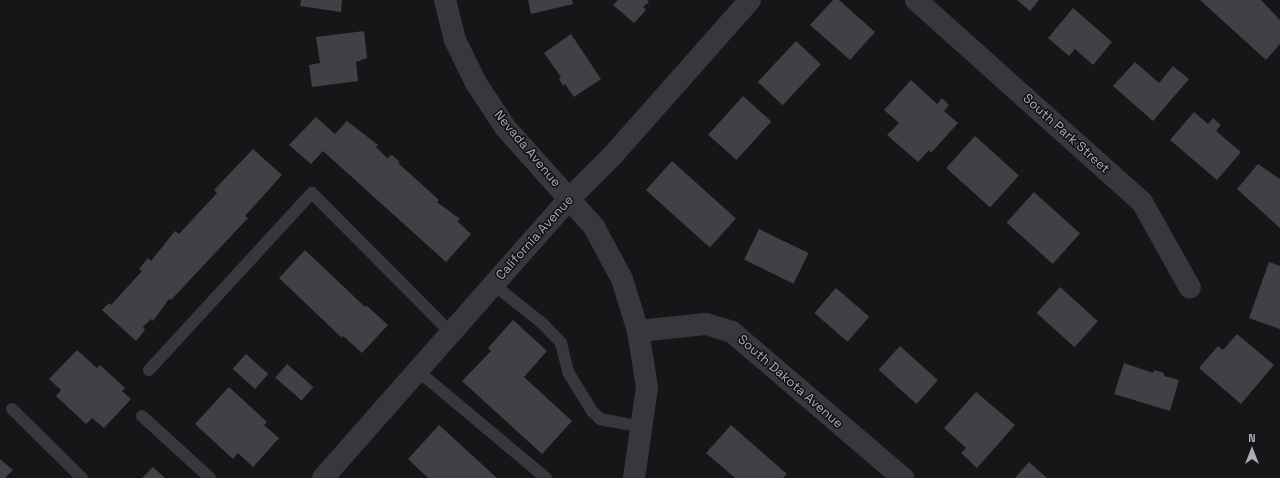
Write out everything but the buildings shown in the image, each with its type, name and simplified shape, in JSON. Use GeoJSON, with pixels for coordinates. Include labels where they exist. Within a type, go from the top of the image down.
{"type":"FeatureCollection","features":[{"type":"Feature","properties":{"kind":"street","name":"Nevada Avenue"},"geometry":{"type":"LineString","coordinates":[[445,0],[455,40],[476,83],[505,127],[594,227],[622,279],[638,332],[647,387],[634,478]]}},
{"type":"Feature","properties":{"kind":"street","name":"California Avenue"},"geometry":{"type":"LineString","coordinates":[[323,478],[569,199],[613,155],[750,0]]}},
{"type":"Feature","properties":{"kind":"street","name":"South Park Street"},"geometry":{"type":"LineString","coordinates":[[916,0],[1142,202],[1190,288]]}},
{"type":"Feature","properties":{"kind":"street","name":"South Dakota Avenue"},"geometry":{"type":"LineString","coordinates":[[638,332],[706,324],[732,332],[903,478]]}},
{"type":"Feature","properties":{"kind":"lane"},"geometry":{"type":"LineString","coordinates":[[149,370],[312,193],[451,333]]}},
{"type":"Feature","properties":{"kind":"lane"},"geometry":{"type":"LineString","coordinates":[[494,285],[542,323],[562,343],[568,372],[592,411],[600,419],[642,427]]}},
{"type":"Feature","properties":{"kind":"lane"},"geometry":{"type":"LineString","coordinates":[[418,371],[546,478]]}},
{"type":"Feature","properties":{"kind":"lane"},"geometry":{"type":"LineString","coordinates":[[12,409],[82,478]]}},
{"type":"Feature","properties":{"kind":"lane"},"geometry":{"type":"LineString","coordinates":[[142,416],[210,478]]}}]}
